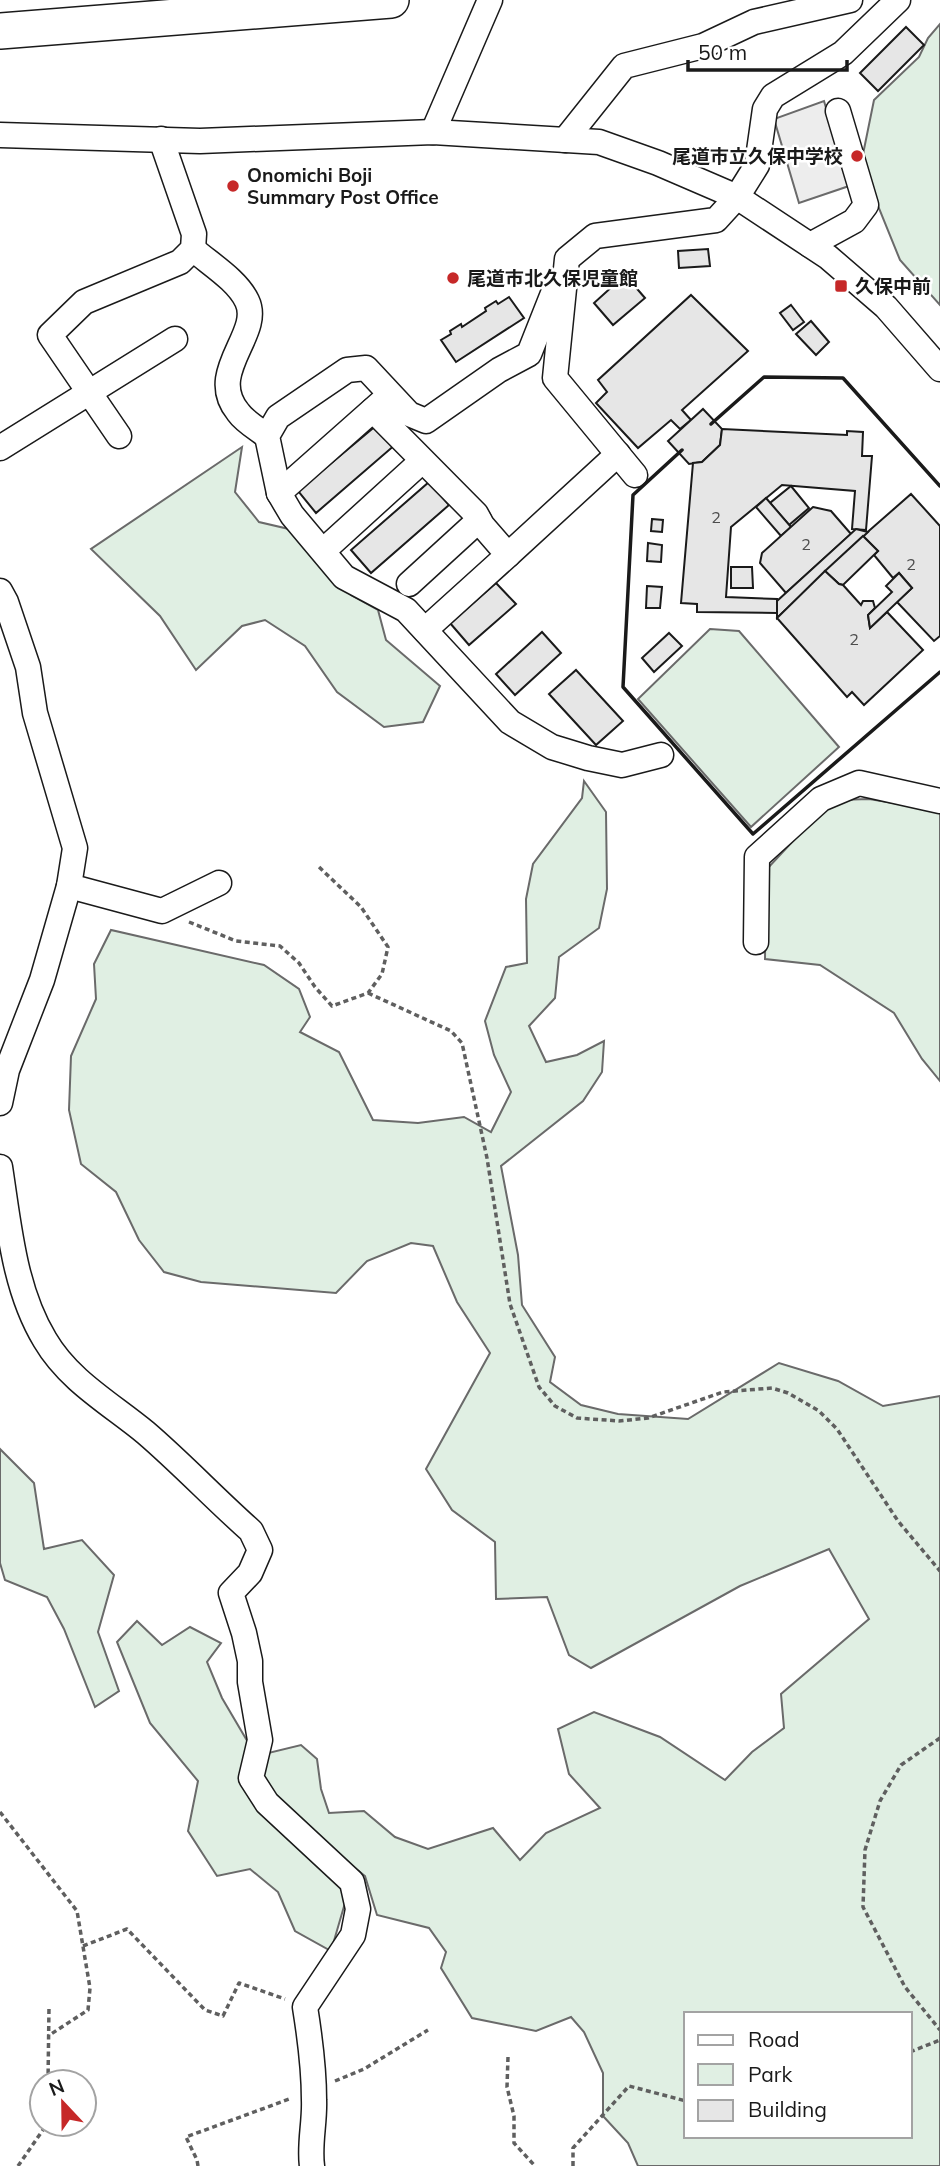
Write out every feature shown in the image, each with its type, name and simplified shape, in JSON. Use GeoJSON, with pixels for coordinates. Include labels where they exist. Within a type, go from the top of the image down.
{"type":"FeatureCollection","features":[{"type":"Feature","properties":{"kind":"highway"},"geometry":{"type":"LineString","coordinates":[[0,31],[391,0]]}},
{"type":"Feature","properties":{"kind":"street"},"geometry":{"type":"LineString","coordinates":[[433,132],[490,0]]}},
{"type":"Feature","properties":{"kind":"street"},"geometry":{"type":"LineString","coordinates":[[565,140],[624,66],[703,46],[754,22],[850,0]]}},
{"type":"Feature","properties":{"kind":"street"},"geometry":{"type":"LineString","coordinates":[[635,475],[555,378],[567,259],[595,236],[716,220],[737,197],[757,165],[765,110],[773,96],[843,53],[898,0]]}},
{"type":"Feature","properties":{"kind":"street"},"geometry":{"type":"LineString","coordinates":[[810,245],[854,221],[866,205],[838,111]]}},
{"type":"Feature","properties":{"kind":"street"},"geometry":{"type":"LineString","coordinates":[[0,135],[201,141],[433,132],[599,142],[658,163],[737,197],[810,245],[886,307],[940,369]]}},
{"type":"Feature","properties":{"kind":"street"},"geometry":{"type":"LineString","coordinates":[[119,436],[50,335],[84,302],[180,262],[193,249],[194,234],[161,139]]}},
{"type":"Feature","properties":{"kind":"street"},"geometry":{"type":"LineString","coordinates":[[193,249],[238,288],[248,303],[248,323],[226,380],[228,395],[238,413],[267,436],[279,493],[292,515],[344,577],[406,610],[510,722],[552,747],[622,765],[661,755]]}},
{"type":"Feature","properties":{"kind":"street"},"geometry":{"type":"LineString","coordinates":[[382,402],[426,421],[499,370],[529,354],[554,291],[563,287]]}},
{"type":"Feature","properties":{"kind":"street"},"geometry":{"type":"LineString","coordinates":[[0,449],[175,339]]}},
{"type":"Feature","properties":{"kind":"street"},"geometry":{"type":"LineString","coordinates":[[267,436],[278,417],[347,370],[366,369],[382,402],[422,461],[476,514],[508,555]]}},
{"type":"Feature","properties":{"kind":"street"},"geometry":{"type":"LineString","coordinates":[[279,493],[382,402]]}},
{"type":"Feature","properties":{"kind":"street"},"geometry":{"type":"LineString","coordinates":[[425,630],[618,454]]}},
{"type":"Feature","properties":{"kind":"street"},"geometry":{"type":"LineString","coordinates":[[323,551],[422,461]]}},
{"type":"Feature","properties":{"kind":"street"},"geometry":{"type":"LineString","coordinates":[[409,584],[479,520]]}},
{"type":"Feature","properties":{"kind":"street"},"geometry":{"type":"LineString","coordinates":[[0,591],[28,667],[34,713],[75,848],[69,886],[42,980],[7,1070],[0,1103]]}},
{"type":"Feature","properties":{"kind":"street"},"geometry":{"type":"LineString","coordinates":[[756,942],[757,857],[821,799],[859,783],[940,801]]}},
{"type":"Feature","properties":{"kind":"street"},"geometry":{"type":"LineString","coordinates":[[69,886],[162,911],[219,883]]}},
{"type":"Feature","properties":{"kind":"street"},"geometry":{"type":"LineString","coordinates":[[0,1167],[11,1240],[25,1299],[44,1340],[62,1364],[91,1392],[145,1433],[251,1531],[260,1550],[250,1573],[231,1593],[250,1661],[250,1682],[260,1740],[251,1778],[267,1803],[352,1882],[358,1909],[353,1935],[305,2007],[315,2103],[310,2151],[312,2166]]}},
{"type":"Feature","properties":{"kind":"path"},"geometry":{"type":"LineString","coordinates":[[162,911],[236,941],[280,946],[299,963],[332,1006],[368,993],[382,974],[388,947],[360,906],[319,867]]}},
{"type":"Feature","properties":{"kind":"path"},"geometry":{"type":"LineString","coordinates":[[368,993],[451,1031],[462,1044],[487,1158],[510,1304],[539,1387],[555,1406],[577,1418],[619,1421],[648,1418],[723,1392],[772,1388],[788,1393],[819,1411],[837,1429],[898,1521],[940,1571]]}},
{"type":"Feature","properties":{"kind":"path"},"geometry":{"type":"LineString","coordinates":[[940,1738],[901,1765],[880,1801],[865,1850],[863,1907],[905,1987],[940,2030]]}},
{"type":"Feature","properties":{"kind":"path"},"geometry":{"type":"LineString","coordinates":[[0,1812],[77,1911],[90,1988],[88,2010],[48,2036]]}},
{"type":"Feature","properties":{"kind":"path"},"geometry":{"type":"LineString","coordinates":[[83,1946],[127,1929],[205,2010],[223,2016],[239,1983],[305,2007]]}},
{"type":"Feature","properties":{"kind":"path"},"geometry":{"type":"LineString","coordinates":[[48,2068],[49,2007]]}},
{"type":"Feature","properties":{"kind":"path"},"geometry":{"type":"LineString","coordinates":[[912,2051],[940,2040]]}},
{"type":"Feature","properties":{"kind":"path"},"geometry":{"type":"LineString","coordinates":[[508,2057],[507,2087],[514,2116],[514,2143],[535,2166]]}},
{"type":"Feature","properties":{"kind":"path"},"geometry":{"type":"LineString","coordinates":[[573,2166],[573,2148],[629,2085],[684,2100]]}},
{"type":"Feature","properties":{"kind":"path"},"geometry":{"type":"LineString","coordinates":[[18,2166],[37,2138]]}},
{"type":"Feature","properties":{"kind":"green space"},"geometry":{"type":"Polygon","coordinates":[[[940,24],[940,305],[900,260],[861,164],[874,100],[919,57],[928,38],[940,24]]]}},
{"type":"Feature","properties":{"kind":"green space"},"geometry":{"type":"Polygon","coordinates":[[[242,447],[235,492],[259,522],[293,530],[351,595],[378,610],[386,640],[440,686],[423,722],[384,727],[337,692],[305,646],[265,620],[242,626],[196,670],[160,616],[91,549],[242,447]]]}},
{"type":"Feature","properties":{"kind":"green space"},"geometry":{"type":"Polygon","coordinates":[[[710,629],[739,631],[839,747],[751,827],[638,699],[710,629]]]}},
{"type":"Feature","properties":{"kind":"green space"},"geometry":{"type":"Polygon","coordinates":[[[584,781],[606,812],[607,889],[599,928],[559,957],[555,998],[529,1026],[546,1062],[577,1055],[604,1041],[602,1072],[583,1101],[501,1166],[518,1255],[522,1305],[555,1357],[550,1382],[581,1405],[618,1414],[688,1419],[779,1363],[838,1381],[883,1406],[940,1396],[940,2166],[638,2166],[628,2143],[603,2116],[603,2073],[584,2032],[571,2017],[536,2031],[472,2018],[441,1968],[446,1952],[429,1928],[377,1915],[365,1876],[269,1794],[259,1770],[264,1754],[301,1745],[317,1759],[321,1789],[329,1813],[364,1811],[395,1837],[428,1849],[493,1828],[520,1860],[546,1833],[600,1808],[569,1774],[558,1729],[594,1712],[660,1737],[725,1780],[752,1752],[784,1728],[781,1694],[869,1619],[829,1549],[740,1586],[591,1668],[569,1655],[547,1597],[496,1599],[495,1542],[452,1510],[426,1469],[490,1353],[457,1302],[433,1246],[411,1243],[367,1261],[336,1293],[201,1282],[164,1272],[139,1240],[116,1192],[81,1164],[69,1110],[71,1056],[96,999],[94,964],[111,930],[264,965],[299,989],[310,1017],[300,1032],[339,1052],[373,1120],[418,1123],[464,1117],[491,1132],[511,1092],[494,1055],[485,1021],[506,967],[527,963],[526,899],[533,864],[582,798],[584,781]]]}},
{"type":"Feature","properties":{"kind":"green space"},"geometry":{"type":"Polygon","coordinates":[[[869,799],[918,807],[940,807],[940,1081],[922,1059],[894,1013],[820,965],[765,959],[766,870],[806,827],[838,800],[869,799]]]}},
{"type":"Feature","properties":{"kind":"green space"},"geometry":{"type":"Polygon","coordinates":[[[0,1449],[34,1483],[44,1549],[82,1540],[114,1575],[98,1632],[119,1691],[95,1707],[64,1629],[47,1597],[5,1580],[0,1563],[0,1449]]]}},
{"type":"Feature","properties":{"kind":"green space"},"geometry":{"type":"Polygon","coordinates":[[[137,1621],[162,1645],[190,1627],[221,1643],[207,1662],[222,1698],[249,1744],[243,1775],[342,1883],[345,1903],[331,1951],[295,1931],[278,1892],[250,1869],[217,1876],[188,1831],[198,1781],[150,1723],[117,1642],[137,1621]]]}},
{"type":"Feature","properties":{"kind":"shaded area"},"geometry":{"type":"Polygon","coordinates":[[[824,101],[849,186],[799,203],[774,119],[824,101]]]}},
{"type":"Feature","properties":{"kind":"building"},"geometry":{"type":"Polygon","coordinates":[[[906,27],[924,45],[878,91],[860,73],[906,27]]]}},
{"type":"Feature","properties":{"kind":"building"},"geometry":{"type":"Polygon","coordinates":[[[708,249],[710,266],[679,268],[678,251],[708,249]]]}},
{"type":"Feature","properties":{"kind":"building"},"geometry":{"type":"Polygon","coordinates":[[[625,275],[645,298],[613,325],[594,303],[625,275]]]}},
{"type":"Feature","properties":{"kind":"building"},"geometry":{"type":"Polygon","coordinates":[[[691,295],[748,351],[682,410],[691,420],[680,429],[671,420],[638,448],[596,403],[607,392],[598,380],[691,295]]]}},
{"type":"Feature","properties":{"kind":"building"},"geometry":{"type":"Polygon","coordinates":[[[509,297],[524,318],[456,362],[441,340],[451,334],[450,331],[461,324],[462,327],[486,311],[485,308],[496,301],[498,304],[509,297]]]}},
{"type":"Feature","properties":{"kind":"building"},"geometry":{"type":"Polygon","coordinates":[[[791,305],[804,322],[793,330],[780,313],[791,305]]]}},
{"type":"Feature","properties":{"kind":"building"},"geometry":{"type":"Polygon","coordinates":[[[811,321],[829,342],[816,355],[796,334],[811,321]]]}},
{"type":"Feature","properties":{"kind":"building"},"geometry":{"type":"Polygon","coordinates":[[[703,409],[722,429],[720,445],[702,462],[689,464],[668,441],[703,409]]]}},
{"type":"Feature","properties":{"kind":"building"},"geometry":{"type":"Polygon","coordinates":[[[378,424],[396,444],[316,513],[298,491],[378,424]]]}},
{"type":"Feature","properties":{"kind":"building"},"geometry":{"type":"Polygon","coordinates":[[[722,429],[847,435],[847,431],[863,432],[862,456],[872,456],[866,530],[852,529],[855,491],[782,485],[731,527],[726,597],[777,599],[777,613],[697,612],[697,604],[681,603],[693,463],[702,462],[720,445],[722,429]]]}},
{"type":"Feature","properties":{"kind":"building"},"geometry":{"type":"Polygon","coordinates":[[[429,482],[449,505],[371,573],[351,550],[429,482]]]}},
{"type":"Feature","properties":{"kind":"building"},"geometry":{"type":"Polygon","coordinates":[[[791,486],[809,508],[789,525],[770,503],[791,486]]]}},
{"type":"Feature","properties":{"kind":"building"},"geometry":{"type":"Polygon","coordinates":[[[911,494],[940,526],[940,636],[934,641],[897,602],[912,588],[899,573],[893,578],[874,555],[878,551],[863,536],[911,494]]]}},
{"type":"Feature","properties":{"kind":"building"},"geometry":{"type":"Polygon","coordinates":[[[766,498],[791,527],[781,536],[756,507],[766,498]]]}},
{"type":"Feature","properties":{"kind":"building"},"geometry":{"type":"Polygon","coordinates":[[[813,507],[831,511],[851,534],[786,593],[760,563],[762,553],[813,507]]]}},
{"type":"Feature","properties":{"kind":"building"},"geometry":{"type":"Polygon","coordinates":[[[652,519],[663,520],[662,532],[651,531],[652,519]]]}},
{"type":"Feature","properties":{"kind":"building"},"geometry":{"type":"Polygon","coordinates":[[[856,529],[868,532],[777,618],[777,601],[856,529]]]}},
{"type":"Feature","properties":{"kind":"building"},"geometry":{"type":"Polygon","coordinates":[[[863,536],[878,551],[843,585],[839,584],[825,571],[863,536]]]}},
{"type":"Feature","properties":{"kind":"building"},"geometry":{"type":"Polygon","coordinates":[[[648,543],[662,545],[661,562],[647,561],[648,543]]]}},
{"type":"Feature","properties":{"kind":"building"},"geometry":{"type":"Polygon","coordinates":[[[731,567],[752,567],[753,588],[731,588],[731,567]]]}},
{"type":"Feature","properties":{"kind":"building"},"geometry":{"type":"Polygon","coordinates":[[[825,571],[843,585],[861,605],[863,601],[873,601],[875,608],[868,615],[870,628],[887,612],[923,650],[864,705],[852,692],[847,697],[777,618],[825,571]]]}},
{"type":"Feature","properties":{"kind":"building"},"geometry":{"type":"Polygon","coordinates":[[[899,573],[912,588],[870,628],[868,615],[892,592],[886,586],[899,573]]]}},
{"type":"Feature","properties":{"kind":"building"},"geometry":{"type":"Polygon","coordinates":[[[496,583],[516,604],[469,645],[450,623],[496,583]]]}},
{"type":"Feature","properties":{"kind":"building"},"geometry":{"type":"Polygon","coordinates":[[[647,586],[662,587],[660,608],[646,608],[647,586]]]}},
{"type":"Feature","properties":{"kind":"building"},"geometry":{"type":"Polygon","coordinates":[[[542,632],[561,653],[515,695],[496,674],[542,632]]]}},
{"type":"Feature","properties":{"kind":"building"},"geometry":{"type":"Polygon","coordinates":[[[669,633],[682,646],[654,672],[642,658],[669,633]]]}},
{"type":"Feature","properties":{"kind":"building"},"geometry":{"type":"Polygon","coordinates":[[[576,670],[623,721],[596,745],[549,694],[576,670]]]}},
{"type":"Feature","properties":{"kind":"wall"},"geometry":{"type":"LineString","coordinates":[[711,424],[764,377],[843,378],[940,486]]}},
{"type":"Feature","properties":{"kind":"wall"},"geometry":{"type":"LineString","coordinates":[[682,450],[633,495],[623,687],[753,834],[940,672]]}},
{"type":"Feature","properties":{"kind":"place","name":"尾道市立久保中学校"},"geometry":{"type":"Point","coordinates":[857,156]}},
{"type":"Feature","properties":{"kind":"place","name":"Onomichi Boji Summary Post Office"},"geometry":{"type":"Point","coordinates":[233,186]}},
{"type":"Feature","properties":{"kind":"place","name":"尾道市北久保児童館"},"geometry":{"type":"Point","coordinates":[453,278]}},
{"type":"Feature","properties":{"kind":"place","name":"久保中前"},"geometry":{"type":"Point","coordinates":[841,286]}}]}
